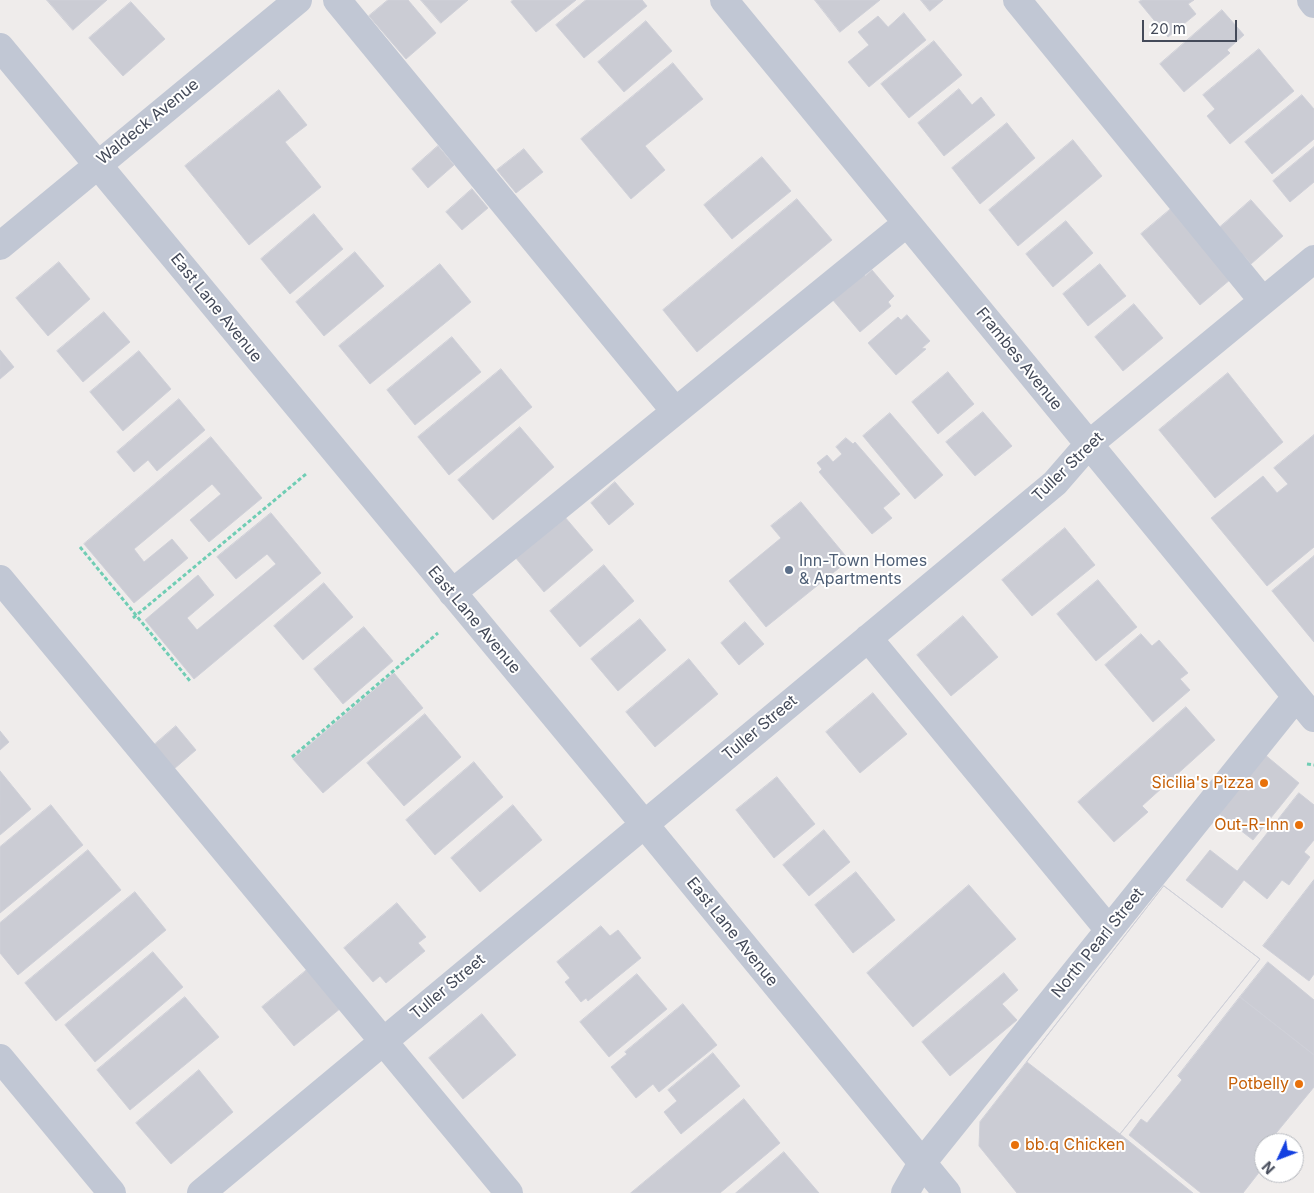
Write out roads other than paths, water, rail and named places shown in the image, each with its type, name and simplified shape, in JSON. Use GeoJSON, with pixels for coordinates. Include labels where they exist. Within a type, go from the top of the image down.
{"type":"FeatureCollection","features":[{"type":"Feature","properties":{"kind":"street","name":"Waldeck Avenue"},"geometry":{"type":"LineString","coordinates":[[0,246],[298,0]]}},
{"type":"Feature","properties":{"kind":"street"},"geometry":{"type":"LineString","coordinates":[[337,0],[675,412]]}},
{"type":"Feature","properties":{"kind":"street","name":"Frambes Avenue"},"geometry":{"type":"LineString","coordinates":[[724,0],[1314,718]]}},
{"type":"Feature","properties":{"kind":"street"},"geometry":{"type":"LineString","coordinates":[[1017,0],[1263,300]]}},
{"type":"Feature","properties":{"kind":"street"},"geometry":{"type":"LineString","coordinates":[[1311,0],[1314,4]]}},
{"type":"Feature","properties":{"kind":"street","name":"East Lane Avenue"},"geometry":{"type":"LineString","coordinates":[[0,47],[947,1193]]}},
{"type":"Feature","properties":{"kind":"street"},"geometry":{"type":"LineString","coordinates":[[452,593],[907,223]]}},
{"type":"Feature","properties":{"kind":"street","name":"Tuller Street"},"geometry":{"type":"LineString","coordinates":[[200,1193],[1055,483],[1088,445],[1314,259]]}},
{"type":"Feature","properties":{"kind":"street"},"geometry":{"type":"LineString","coordinates":[[0,579],[509,1193]]}},
{"type":"Feature","properties":{"kind":"street"},"geometry":{"type":"LineString","coordinates":[[868,638],[1109,930]]}},
{"type":"Feature","properties":{"kind":"street","name":"North Pearl Street"},"geometry":{"type":"LineString","coordinates":[[905,1193],[922,1163],[1296,696]]}},
{"type":"Feature","properties":{"kind":"street"},"geometry":{"type":"LineString","coordinates":[[0,1058],[112,1193]]}},
{"type":"Feature","properties":{"kind":"place","name":"Inn-Town Homes & Apartments"},"geometry":{"type":"Point","coordinates":[789,570]}},
{"type":"Feature","properties":{"kind":"place","name":"Sicilia's Pizza"},"geometry":{"type":"Point","coordinates":[1264,783]}},
{"type":"Feature","properties":{"kind":"place","name":"Out-R-Inn"},"geometry":{"type":"Point","coordinates":[1299,825]}},
{"type":"Feature","properties":{"kind":"place","name":"Potbelly"},"geometry":{"type":"Point","coordinates":[1299,1084]}},
{"type":"Feature","properties":{"kind":"place","name":"bb.q Chicken"},"geometry":{"type":"Point","coordinates":[1015,1145]}}]}
